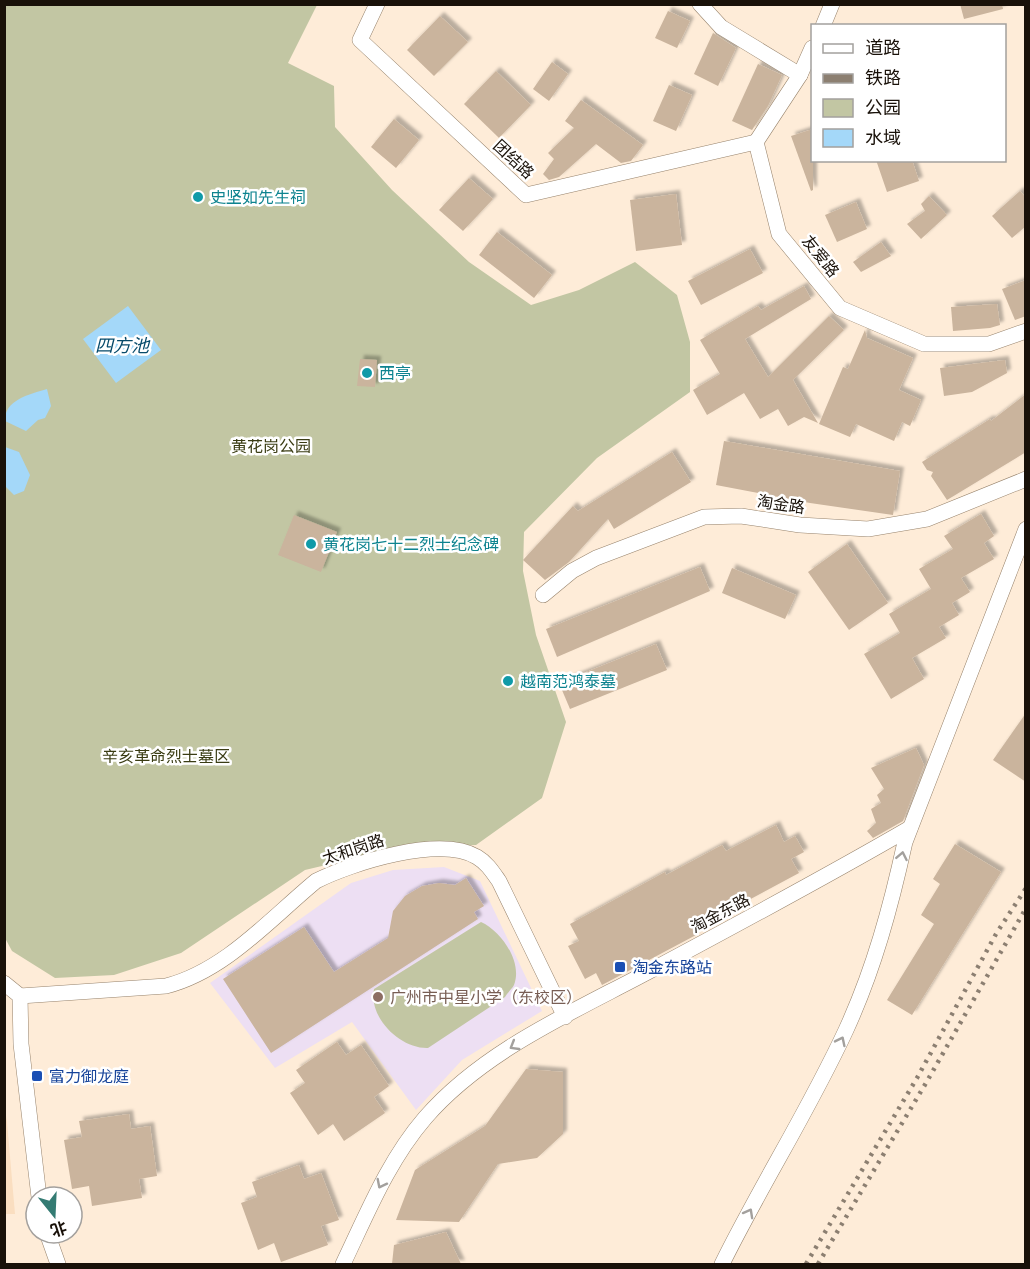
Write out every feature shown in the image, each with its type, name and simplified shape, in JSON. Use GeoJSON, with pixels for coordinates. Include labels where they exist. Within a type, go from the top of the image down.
{"type":"FeatureCollection","features":[{"type":"Feature","properties":{"kind":"street","name":"团结路"},"geometry":{"type":"LineString","coordinates":[[377,4],[360,40],[526,195],[756,142]]}},
{"type":"Feature","properties":{"kind":"street"},"geometry":{"type":"LineString","coordinates":[[700,4],[721,27],[800,75]]}},
{"type":"Feature","properties":{"kind":"street"},"geometry":{"type":"LineString","coordinates":[[824,24],[832,4]]}},
{"type":"Feature","properties":{"kind":"street"},"geometry":{"type":"LineString","coordinates":[[756,142],[800,75],[811,52]]}},
{"type":"Feature","properties":{"kind":"street","name":"友爱路"},"geometry":{"type":"LineString","coordinates":[[756,142],[779,234],[840,308],[924,344],[989,344],[1026,331]]}},
{"type":"Feature","properties":{"kind":"street","name":"淘金路"},"geometry":{"type":"LineString","coordinates":[[543,595],[572,571],[596,558],[705,517],[741,516],[800,525],[868,529],[927,519],[1026,479]]}},
{"type":"Feature","properties":{"kind":"street"},"geometry":{"type":"LineString","coordinates":[[722,1264],[823,1078],[847,1027],[882,933],[910,828],[1026,529]]}},
{"type":"Feature","properties":{"kind":"street","name":"淘金东路"},"geometry":{"type":"LineString","coordinates":[[343,1264],[389,1168],[425,1118],[471,1074],[565,1017],[797,892],[910,828]]}},
{"type":"Feature","properties":{"kind":"street","name":"太和岗路"},"geometry":{"type":"LineString","coordinates":[[20,996],[166,986],[184,981],[204,972],[223,959],[316,881],[330,874],[393,854],[449,849],[475,856],[488,866],[499,880],[565,1017]]}},
{"type":"Feature","properties":{"kind":"street"},"geometry":{"type":"LineString","coordinates":[[4,983],[20,996],[21,1044],[38,1185]]}},
{"type":"Feature","properties":{"kind":"street"},"geometry":{"type":"LineString","coordinates":[[51,1245],[58,1264]]}},
{"type":"Feature","properties":{"kind":"shaded area","name":"广州市中星小学（东校区）"},"geometry":{"type":"Polygon","coordinates":[[[444,867],[480,881],[542,1011],[462,1060],[416,1110],[352,1022],[275,1068],[210,983],[351,883],[393,870],[444,867]]]}},
{"type":"Feature","properties":{"kind":"shaded area"},"geometry":{"type":"Polygon","coordinates":[[[5,1110],[7,1122],[15,1214],[5,1214],[5,1110]]]}},
{"type":"Feature","properties":{"kind":"green space","name":"黄花岗公园"},"geometry":{"type":"Polygon","coordinates":[[[4,5],[317,5],[288,63],[334,86],[335,127],[392,190],[469,262],[531,305],[579,290],[635,262],[677,295],[690,342],[690,392],[597,458],[524,532],[523,571],[536,635],[566,722],[542,798],[476,845],[402,847],[305,870],[181,953],[114,975],[55,978],[12,951],[5,938],[4,5]]]}},
{"type":"Feature","properties":{"kind":"green space"},"geometry":{"type":"Polygon","coordinates":[[[481,922],[496,932],[513,957],[516,976],[514,985],[505,997],[428,1048],[418,1047],[397,1037],[381,1021],[376,1011],[373,1000],[374,989],[481,922]]]}},
{"type":"Feature","properties":{"kind":"water","name":"四方池"},"geometry":{"type":"Polygon","coordinates":[[[128,306],[161,350],[116,383],[83,339],[128,306]]]}},
{"type":"Feature","properties":{"kind":"water"},"geometry":{"type":"Polygon","coordinates":[[[47,389],[51,406],[45,418],[38,420],[26,431],[5,421],[6,414],[13,403],[47,389]]]}},
{"type":"Feature","properties":{"kind":"water"},"geometry":{"type":"Polygon","coordinates":[[[5,447],[19,452],[30,475],[24,491],[14,495],[5,486],[5,447]]]}},
{"type":"Feature","properties":{"kind":"building"},"geometry":{"type":"Polygon","coordinates":[[[960,4],[1002,4],[1003,9],[964,19],[960,4]]]}},
{"type":"Feature","properties":{"kind":"building"},"geometry":{"type":"Polygon","coordinates":[[[668,11],[690,21],[677,48],[655,38],[668,11]]]}},
{"type":"Feature","properties":{"kind":"building"},"geometry":{"type":"Polygon","coordinates":[[[440,16],[468,42],[434,76],[407,50],[440,16]]]}},
{"type":"Feature","properties":{"kind":"building"},"geometry":{"type":"Polygon","coordinates":[[[713,33],[736,48],[718,86],[694,74],[713,33]]]}},
{"type":"Feature","properties":{"kind":"building"},"geometry":{"type":"Polygon","coordinates":[[[552,62],[568,74],[549,101],[533,89],[552,62]]]}},
{"type":"Feature","properties":{"kind":"building"},"geometry":{"type":"Polygon","coordinates":[[[758,64],[782,75],[768,106],[752,130],[732,121],[758,64]]]}},
{"type":"Feature","properties":{"kind":"building"},"geometry":{"type":"Polygon","coordinates":[[[496,71],[531,105],[499,138],[464,104],[496,71]]]}},
{"type":"Feature","properties":{"kind":"building"},"geometry":{"type":"Polygon","coordinates":[[[669,85],[692,95],[676,131],[653,121],[669,85]]]}},
{"type":"Feature","properties":{"kind":"building"},"geometry":{"type":"Polygon","coordinates":[[[581,100],[643,145],[631,161],[621,163],[596,144],[559,177],[549,180],[543,174],[554,159],[548,153],[574,128],[565,121],[581,100]]]}},
{"type":"Feature","properties":{"kind":"building"},"geometry":{"type":"Polygon","coordinates":[[[394,119],[419,140],[396,168],[371,147],[394,119]]]}},
{"type":"Feature","properties":{"kind":"building"},"geometry":{"type":"Polygon","coordinates":[[[811,130],[813,190],[811,191],[791,136],[811,130]]]}},
{"type":"Feature","properties":{"kind":"building"},"geometry":{"type":"Polygon","coordinates":[[[877,162],[913,162],[919,181],[887,192],[877,162]]]}},
{"type":"Feature","properties":{"kind":"building"},"geometry":{"type":"Polygon","coordinates":[[[469,178],[493,199],[463,231],[439,210],[469,178]]]}},
{"type":"Feature","properties":{"kind":"building"},"geometry":{"type":"Polygon","coordinates":[[[1020,191],[1026,198],[1026,226],[1012,238],[992,216],[1020,191]]]}},
{"type":"Feature","properties":{"kind":"building"},"geometry":{"type":"Polygon","coordinates":[[[676,194],[682,245],[636,251],[630,200],[676,194]]]}},
{"type":"Feature","properties":{"kind":"building"},"geometry":{"type":"Polygon","coordinates":[[[929,196],[947,215],[921,239],[907,224],[925,211],[921,204],[929,196]]]}},
{"type":"Feature","properties":{"kind":"building"},"geometry":{"type":"Polygon","coordinates":[[[856,202],[867,229],[837,242],[825,215],[856,202]]]}},
{"type":"Feature","properties":{"kind":"building"},"geometry":{"type":"Polygon","coordinates":[[[497,232],[552,275],[534,298],[479,255],[497,232]]]}},
{"type":"Feature","properties":{"kind":"building"},"geometry":{"type":"Polygon","coordinates":[[[881,242],[891,256],[861,272],[853,262],[881,242]]]}},
{"type":"Feature","properties":{"kind":"building"},"geometry":{"type":"Polygon","coordinates":[[[750,249],[763,273],[701,305],[688,281],[750,249]]]}},
{"type":"Feature","properties":{"kind":"building"},"geometry":{"type":"Polygon","coordinates":[[[1026,280],[1026,316],[1015,320],[1002,289],[1026,280]]]}},
{"type":"Feature","properties":{"kind":"building"},"geometry":{"type":"Polygon","coordinates":[[[804,286],[811,299],[745,339],[768,377],[829,316],[844,330],[793,380],[818,423],[804,417],[788,426],[778,409],[760,419],[744,393],[707,415],[693,390],[720,374],[700,340],[758,306],[761,310],[804,286]]]}},
{"type":"Feature","properties":{"kind":"building"},"geometry":{"type":"Polygon","coordinates":[[[997,304],[1000,325],[953,331],[951,307],[997,304]]]}},
{"type":"Feature","properties":{"kind":"building"},"geometry":{"type":"Polygon","coordinates":[[[865,330],[867,338],[913,358],[899,390],[921,400],[910,426],[902,422],[894,441],[856,424],[850,437],[819,424],[843,367],[848,369],[865,330]]]}},
{"type":"Feature","properties":{"kind":"building","name":"西亭"},"geometry":{"type":"Polygon","coordinates":[[[360,359],[377,360],[375,387],[357,386],[360,359]]]}},
{"type":"Feature","properties":{"kind":"building"},"geometry":{"type":"Polygon","coordinates":[[[1005,360],[1007,373],[972,392],[944,396],[940,368],[1005,360]]]}},
{"type":"Feature","properties":{"kind":"building"},"geometry":{"type":"Polygon","coordinates":[[[1026,394],[1026,452],[947,500],[931,476],[933,472],[927,470],[922,462],[990,419],[991,421],[1026,394]]]}},
{"type":"Feature","properties":{"kind":"building"},"geometry":{"type":"Polygon","coordinates":[[[724,441],[900,471],[893,515],[810,503],[716,485],[724,441]]]}},
{"type":"Feature","properties":{"kind":"building"},"geometry":{"type":"Polygon","coordinates":[[[672,452],[691,482],[614,529],[608,519],[569,562],[545,580],[523,560],[573,506],[578,511],[672,452]]]}},
{"type":"Feature","properties":{"kind":"building"},"geometry":{"type":"Polygon","coordinates":[[[981,514],[994,536],[984,543],[994,559],[961,578],[970,592],[952,603],[959,615],[939,627],[946,638],[912,658],[924,679],[891,699],[864,654],[900,633],[889,614],[931,589],[919,569],[953,549],[944,536],[981,514]]]}},
{"type":"Feature","properties":{"kind":"building"},"geometry":{"type":"Polygon","coordinates":[[[294,515],[337,532],[321,572],[278,555],[294,515]]]}},
{"type":"Feature","properties":{"kind":"building"},"geometry":{"type":"Polygon","coordinates":[[[847,544],[888,603],[849,630],[808,572],[847,544]]]}},
{"type":"Feature","properties":{"kind":"building"},"geometry":{"type":"Polygon","coordinates":[[[700,567],[710,591],[557,657],[546,629],[700,567]]]}},
{"type":"Feature","properties":{"kind":"building"},"geometry":{"type":"Polygon","coordinates":[[[732,568],[796,595],[785,619],[722,593],[732,568]]]}},
{"type":"Feature","properties":{"kind":"building"},"geometry":{"type":"Polygon","coordinates":[[[656,644],[667,670],[570,709],[559,683],[656,644]]]}},
{"type":"Feature","properties":{"kind":"building"},"geometry":{"type":"Polygon","coordinates":[[[1026,713],[1026,782],[993,760],[1026,713]]]}},
{"type":"Feature","properties":{"kind":"building"},"geometry":{"type":"Polygon","coordinates":[[[916,748],[924,765],[903,821],[873,838],[867,831],[876,823],[871,809],[881,803],[877,795],[884,789],[871,768],[916,748]]]}},
{"type":"Feature","properties":{"kind":"building"},"geometry":{"type":"Polygon","coordinates":[[[776,825],[784,842],[795,836],[804,852],[791,859],[799,873],[693,930],[696,935],[602,985],[596,973],[585,979],[568,946],[579,941],[570,924],[665,872],[666,875],[722,845],[726,851],[776,825]]]}},
{"type":"Feature","properties":{"kind":"building"},"geometry":{"type":"Polygon","coordinates":[[[955,844],[1001,872],[912,1015],[887,1000],[934,924],[921,915],[940,884],[933,879],[955,844]]]}},
{"type":"Feature","properties":{"kind":"building"},"geometry":{"type":"Polygon","coordinates":[[[466,878],[484,906],[474,912],[478,919],[271,1053],[223,979],[304,927],[334,972],[388,938],[393,911],[405,896],[422,886],[439,883],[455,885],[466,878]]]}},
{"type":"Feature","properties":{"kind":"building"},"geometry":{"type":"Polygon","coordinates":[[[337,1042],[346,1055],[361,1045],[389,1086],[374,1097],[385,1113],[344,1141],[333,1124],[318,1135],[290,1093],[305,1083],[296,1070],[337,1042]]]}},
{"type":"Feature","properties":{"kind":"building"},"geometry":{"type":"Polygon","coordinates":[[[526,1069],[563,1072],[563,1134],[537,1158],[498,1164],[459,1222],[396,1220],[415,1170],[485,1126],[526,1069]]]}},
{"type":"Feature","properties":{"kind":"building"},"geometry":{"type":"Polygon","coordinates":[[[129,1114],[131,1129],[150,1126],[157,1176],[139,1179],[142,1198],[92,1206],[89,1186],[71,1185],[64,1140],[82,1137],[79,1121],[129,1114]]]}},
{"type":"Feature","properties":{"kind":"building"},"geometry":{"type":"Polygon","coordinates":[[[299,1165],[304,1179],[321,1173],[339,1220],[321,1226],[328,1245],[281,1262],[274,1243],[258,1250],[241,1203],[257,1197],[252,1182],[299,1165]]]}},
{"type":"Feature","properties":{"kind":"building"},"geometry":{"type":"Polygon","coordinates":[[[446,1232],[461,1264],[392,1264],[394,1245],[446,1232]]]}},
{"type":"Feature","properties":{"kind":"railway"},"geometry":{"type":"LineString","coordinates":[[806,1264],[917,1078],[996,934],[1026,888]]}},
{"type":"Feature","properties":{"kind":"railway"},"geometry":{"type":"LineString","coordinates":[[818,1264],[926,1083],[1026,908]]}},
{"type":"Feature","properties":{"kind":"place","name":"史坚如先生祠"},"geometry":{"type":"Point","coordinates":[198,197]}},
{"type":"Feature","properties":{"kind":"place","name":"西亭"},"geometry":{"type":"Point","coordinates":[367,373]}},
{"type":"Feature","properties":{"kind":"place","name":"黄花岗七十二烈士纪念碑"},"geometry":{"type":"Point","coordinates":[311,544]}},
{"type":"Feature","properties":{"kind":"place","name":"越南范鸿泰墓"},"geometry":{"type":"Point","coordinates":[508,681]}},
{"type":"Feature","properties":{"kind":"place","name":"淘金东路站"},"geometry":{"type":"Point","coordinates":[620,967]}},
{"type":"Feature","properties":{"kind":"place","name":"广州市中星小学（东校区）"},"geometry":{"type":"Point","coordinates":[378,997]}},
{"type":"Feature","properties":{"kind":"place","name":"富力御龙庭"},"geometry":{"type":"Point","coordinates":[37,1076]}},
{"type":"Feature","properties":{"kind":"park label","name":"辛亥革命烈士墓区"},"geometry":{"type":"Point","coordinates":[166,756]}}]}
